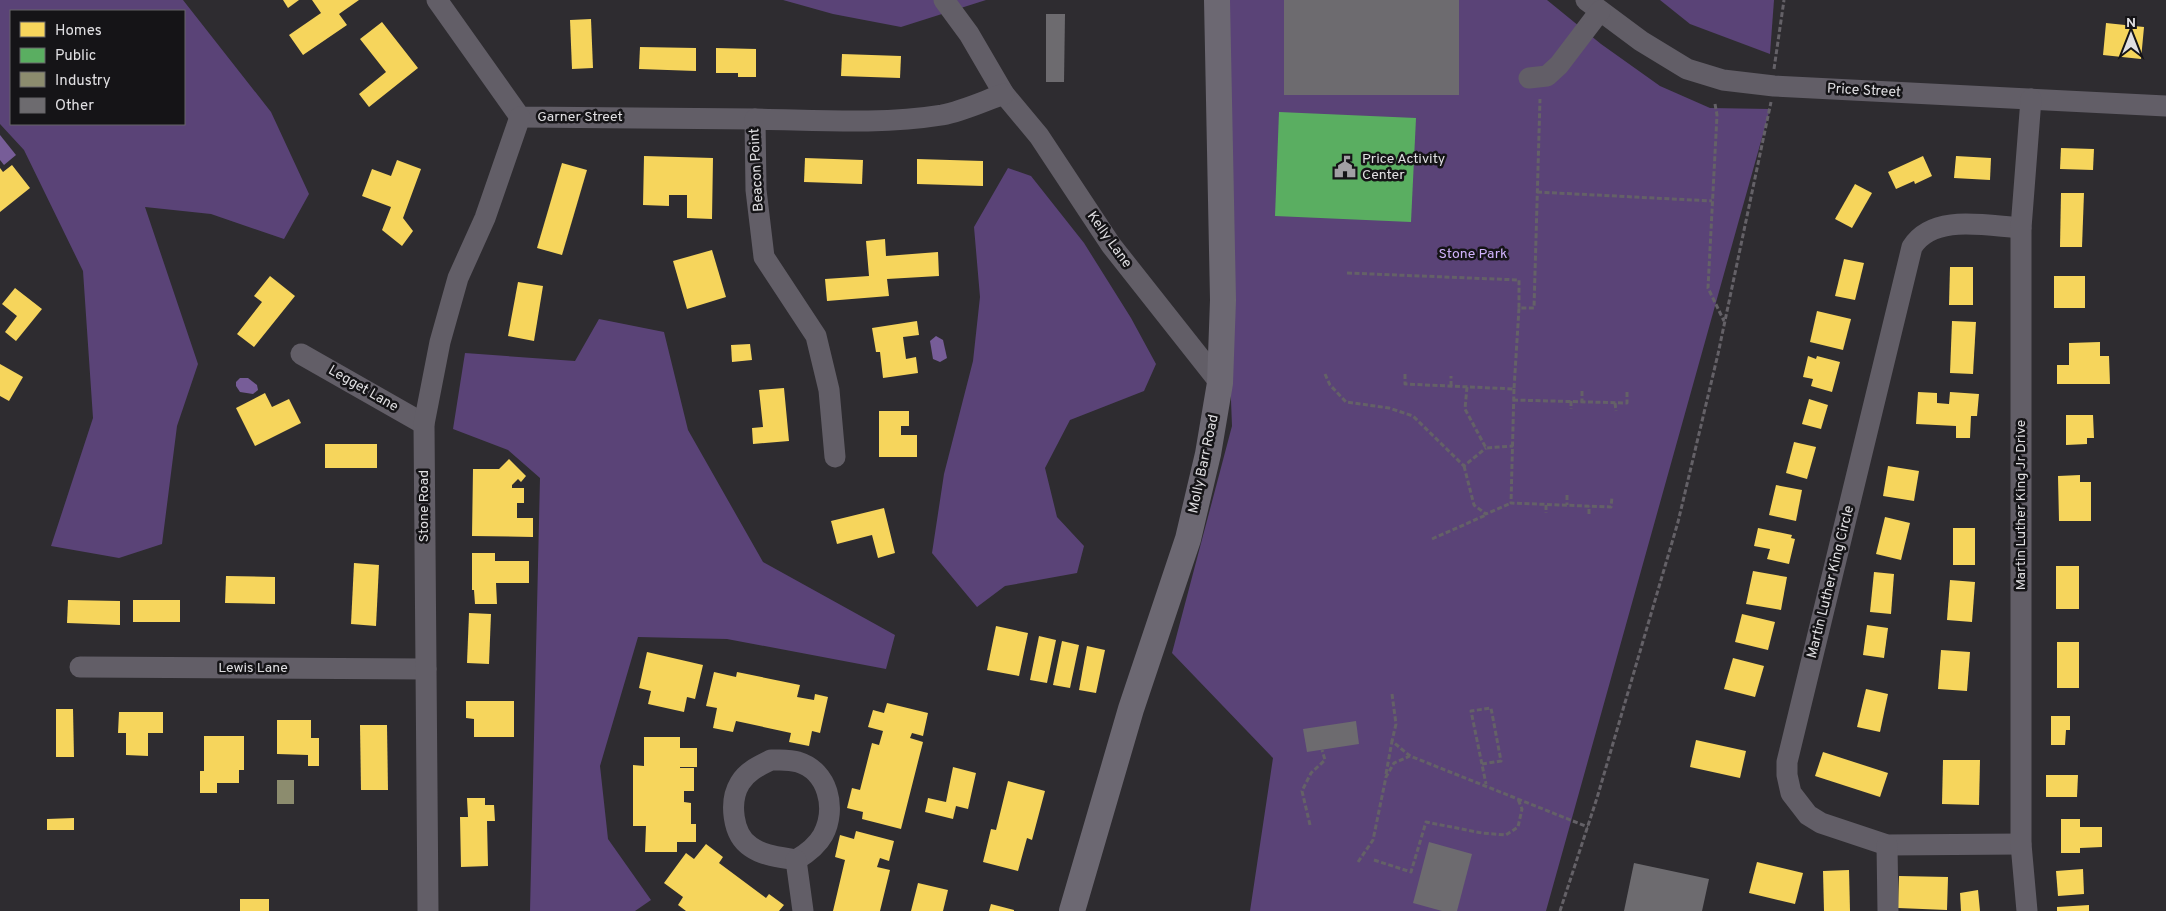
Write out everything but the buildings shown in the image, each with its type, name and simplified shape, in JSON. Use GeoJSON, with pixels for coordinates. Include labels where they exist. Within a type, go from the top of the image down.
{"type":"FeatureCollection","features":[{"type":"Feature","properties":{"kind":"main road","name":"Molly Barr Road"},"geometry":{"type":"LineString","coordinates":[[1072,911],[1130,709],[1188,539],[1208,454],[1220,383],[1223,300],[1217,0]]}},
{"type":"Feature","properties":{"kind":"street","name":"Garner Street"},"geometry":{"type":"LineString","coordinates":[[436,0],[520,117],[754,119]]}},
{"type":"Feature","properties":{"kind":"street","name":"Kelly Lane"},"geometry":{"type":"LineString","coordinates":[[944,0],[969,34],[1004,94],[1039,136],[1111,245],[1220,383]]}},
{"type":"Feature","properties":{"kind":"street","name":"Price Street"},"geometry":{"type":"LineString","coordinates":[[1593,5],[1641,41],[1687,69],[1723,80],[1774,86],[2166,106]]}},
{"type":"Feature","properties":{"kind":"street"},"geometry":{"type":"LineString","coordinates":[[1529,78],[1547,76],[1559,65],[1593,5]]}},
{"type":"Feature","properties":{"kind":"street","name":"Beacon Point"},"geometry":{"type":"LineString","coordinates":[[835,457],[829,390],[816,336],[764,257],[756,190],[754,119],[872,122],[944,114],[1004,94]]}},
{"type":"Feature","properties":{"kind":"street","name":"Martin Luther King Jr Drive"},"geometry":{"type":"LineString","coordinates":[[2027,911],[2021,844],[2021,228],[2031,100]]}},
{"type":"Feature","properties":{"kind":"street","name":"Stone Road"},"geometry":{"type":"LineString","coordinates":[[428,911],[424,424],[440,342],[458,278],[485,218],[520,117]]}},
{"type":"Feature","properties":{"kind":"street","name":"Martin Luther King Circle"},"geometry":{"type":"LineString","coordinates":[[2021,228],[1948,225],[1930,230],[1918,238],[1912,247],[1788,762],[1787,775],[1792,793],[1808,815],[1821,823],[1887,845],[2021,844]]}},
{"type":"Feature","properties":{"kind":"street","name":"Legget Lane"},"geometry":{"type":"LineString","coordinates":[[301,354],[424,424]]}},
{"type":"Feature","properties":{"kind":"street","name":"Lewis Lane"},"geometry":{"type":"LineString","coordinates":[[80,667],[426,669]]}},
{"type":"Feature","properties":{"kind":"street"},"geometry":{"type":"LineString","coordinates":[[771,760],[799,762],[813,770],[825,784],[830,801],[830,818],[823,836],[810,852],[796,860],[767,855],[749,846],[739,833],[734,815],[734,799],[740,783],[752,769],[771,760]]}},
{"type":"Feature","properties":{"kind":"street"},"geometry":{"type":"LineString","coordinates":[[1887,845],[1888,911]]}},
{"type":"Feature","properties":{"kind":"street"},"geometry":{"type":"LineString","coordinates":[[796,860],[803,911]]}},
{"type":"Feature","properties":{"kind":"path"},"geometry":{"type":"LineString","coordinates":[[1560,911],[1588,827],[1678,522],[1725,322],[1774,86],[1774,62],[1784,0]]}},
{"type":"Feature","properties":{"kind":"path"},"geometry":{"type":"LineString","coordinates":[[1519,308],[1534,308],[1540,100]]}},
{"type":"Feature","properties":{"kind":"path"},"geometry":{"type":"LineString","coordinates":[[1715,104],[1717,115],[1708,288],[1725,322]]}},
{"type":"Feature","properties":{"kind":"path"},"geometry":{"type":"LineString","coordinates":[[1537,192],[1712,201]]}},
{"type":"Feature","properties":{"kind":"path"},"geometry":{"type":"LineString","coordinates":[[1347,274],[1519,280],[1513,400],[1511,504]]}},
{"type":"Feature","properties":{"kind":"path"},"geometry":{"type":"LineString","coordinates":[[1325,374],[1330,384],[1346,402],[1389,408],[1413,416],[1464,466],[1474,505],[1486,514]]}},
{"type":"Feature","properties":{"kind":"path"},"geometry":{"type":"LineString","coordinates":[[1405,374],[1405,384],[1514,389]]}},
{"type":"Feature","properties":{"kind":"path"},"geometry":{"type":"LineString","coordinates":[[1451,376],[1451,386]]}},
{"type":"Feature","properties":{"kind":"path"},"geometry":{"type":"LineString","coordinates":[[1467,387],[1465,409],[1486,448]]}},
{"type":"Feature","properties":{"kind":"path"},"geometry":{"type":"LineString","coordinates":[[1582,391],[1582,402]]}},
{"type":"Feature","properties":{"kind":"path"},"geometry":{"type":"LineString","coordinates":[[1513,400],[1627,403],[1627,392]]}},
{"type":"Feature","properties":{"kind":"path"},"geometry":{"type":"LineString","coordinates":[[1571,401],[1571,409]]}},
{"type":"Feature","properties":{"kind":"path"},"geometry":{"type":"LineString","coordinates":[[1615,403],[1616,411]]}},
{"type":"Feature","properties":{"kind":"path"},"geometry":{"type":"LineString","coordinates":[[1464,466],[1486,448],[1512,446]]}},
{"type":"Feature","properties":{"kind":"path"},"geometry":{"type":"LineString","coordinates":[[1566,495],[1566,505]]}},
{"type":"Feature","properties":{"kind":"path"},"geometry":{"type":"LineString","coordinates":[[1432,539],[1511,504],[1611,507],[1612,497]]}},
{"type":"Feature","properties":{"kind":"path"},"geometry":{"type":"LineString","coordinates":[[1546,504],[1546,513]]}},
{"type":"Feature","properties":{"kind":"path"},"geometry":{"type":"LineString","coordinates":[[1589,506],[1589,514]]}},
{"type":"Feature","properties":{"kind":"path"},"geometry":{"type":"LineString","coordinates":[[1358,862],[1373,840],[1386,778],[1396,724],[1392,694]]}},
{"type":"Feature","properties":{"kind":"path"},"geometry":{"type":"LineString","coordinates":[[1482,764],[1501,761],[1492,708],[1471,711],[1486,785]]}},
{"type":"Feature","properties":{"kind":"path"},"geometry":{"type":"LineString","coordinates":[[1392,741],[1410,756],[1588,827]]}},
{"type":"Feature","properties":{"kind":"path"},"geometry":{"type":"LineString","coordinates":[[1310,825],[1302,791],[1311,773],[1325,760],[1322,750]]}},
{"type":"Feature","properties":{"kind":"path"},"geometry":{"type":"LineString","coordinates":[[1386,778],[1394,763],[1410,756]]}},
{"type":"Feature","properties":{"kind":"path"},"geometry":{"type":"LineString","coordinates":[[1374,860],[1411,872],[1426,822],[1482,833],[1506,835],[1518,827],[1522,809],[1518,798]]}},
{"type":"Feature","properties":{"kind":"green space"},"geometry":{"type":"Polygon","coordinates":[[[0,0],[183,0],[271,112],[309,194],[284,239],[211,214],[145,207],[198,364],[177,426],[162,544],[119,558],[51,546],[93,418],[83,271],[24,150],[0,124],[0,0]]]}},
{"type":"Feature","properties":{"kind":"green space"},"geometry":{"type":"Polygon","coordinates":[[[783,0],[986,0],[901,27],[833,14],[783,0]]]}},
{"type":"Feature","properties":{"kind":"green space","name":"Stone Park"},"geometry":{"type":"Polygon","coordinates":[[[1222,0],[1547,0],[1601,44],[1660,86],[1710,108],[1770,109],[1546,911],[1250,911],[1273,758],[1172,653],[1232,426],[1218,70],[1222,0]]]}},
{"type":"Feature","properties":{"kind":"green space"},"geometry":{"type":"Polygon","coordinates":[[[1660,0],[1774,0],[1770,54],[1690,24],[1660,0]]]}},
{"type":"Feature","properties":{"kind":"green space"},"geometry":{"type":"Polygon","coordinates":[[[1008,168],[1031,176],[1084,243],[1131,318],[1156,364],[1144,391],[1070,420],[1045,468],[1057,517],[1084,546],[1077,573],[1005,586],[977,607],[932,553],[944,474],[973,361],[980,297],[974,227],[1008,168]]]}},
{"type":"Feature","properties":{"kind":"green space"},"geometry":{"type":"Polygon","coordinates":[[[599,319],[664,332],[688,430],[763,562],[895,635],[886,669],[727,639],[638,637],[600,766],[608,839],[651,900],[635,911],[530,911],[540,478],[508,450],[453,429],[465,353],[575,361],[599,319]]]}},
{"type":"Feature","properties":{"kind":"shaded area"},"geometry":{"type":"Polygon","coordinates":[[[0,135],[16,155],[4,165],[0,160],[0,135]]]}},
{"type":"Feature","properties":{"kind":"shaded area"},"geometry":{"type":"Polygon","coordinates":[[[936,336],[943,340],[947,358],[940,362],[933,359],[930,341],[936,336]]]}},
{"type":"Feature","properties":{"kind":"shaded area"},"geometry":{"type":"Polygon","coordinates":[[[240,378],[248,378],[257,385],[258,390],[253,394],[240,392],[236,382],[240,378]]]}},
{"type":"Feature","properties":{"kind":"place","name":"Price Activity Center"},"geometry":{"type":"Point","coordinates":[1345,167]}}]}
